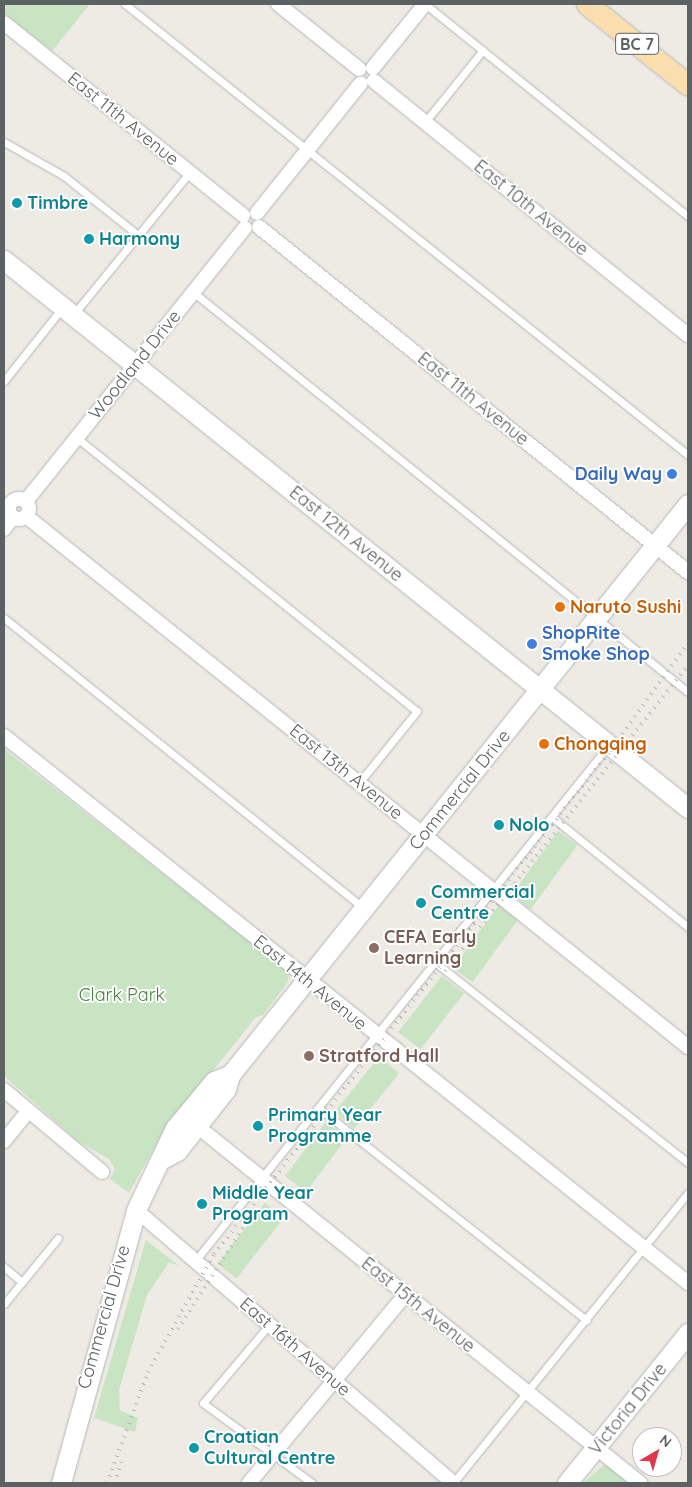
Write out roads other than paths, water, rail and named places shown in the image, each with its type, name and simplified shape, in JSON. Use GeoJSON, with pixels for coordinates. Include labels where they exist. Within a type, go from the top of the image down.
{"type":"FeatureCollection","features":[{"type":"Feature","properties":{"kind":"main road","name":"BC 7"},"geometry":{"type":"LineString","coordinates":[[587,4],[688,85]]}},
{"type":"Feature","properties":{"kind":"street","name":"East 10th Avenue"},"geometry":{"type":"LineString","coordinates":[[278,4],[688,335]]}},
{"type":"Feature","properties":{"kind":"street","name":"Woodland Drive"},"geometry":{"type":"LineString","coordinates":[[13,509],[26,501],[425,4]]}},
{"type":"Feature","properties":{"kind":"street","name":"East 11th Avenue"},"geometry":{"type":"LineString","coordinates":[[4,23],[688,572]]}},
{"type":"Feature","properties":{"kind":"street","name":"East 12th Avenue"},"geometry":{"type":"LineString","coordinates":[[4,260],[688,808]]}},
{"type":"Feature","properties":{"kind":"street","name":"Commercial Drive"},"geometry":{"type":"LineString","coordinates":[[164,1158],[177,1151],[198,1126],[226,1089],[230,1075],[598,620],[688,504]]}},
{"type":"Feature","properties":{"kind":"street","name":"East 13th Avenue"},"geometry":{"type":"LineString","coordinates":[[13,509],[688,1047]]}},
{"type":"Feature","properties":{"kind":"street"},"geometry":{"type":"LineString","coordinates":[[4,529],[13,509]]}},
{"type":"Feature","properties":{"kind":"street","name":"East 14th Avenue"},"geometry":{"type":"LineString","coordinates":[[4,736],[688,1283]]}},
{"type":"Feature","properties":{"kind":"street","name":"Commercial Drive"},"geometry":{"type":"LineString","coordinates":[[61,1483],[136,1210],[164,1158],[166,1142],[193,1105],[214,1081],[230,1075]]}},
{"type":"Feature","properties":{"kind":"street"},"geometry":{"type":"LineString","coordinates":[[4,1090],[102,1172]]}},
{"type":"Feature","properties":{"kind":"street"},"geometry":{"type":"LineString","coordinates":[[4,1141],[28,1111]]}},
{"type":"Feature","properties":{"kind":"street","name":"East 15th Avenue"},"geometry":{"type":"LineString","coordinates":[[198,1126],[262,1181],[640,1483]]}},
{"type":"Feature","properties":{"kind":"street","name":"East 16th Avenue"},"geometry":{"type":"LineString","coordinates":[[136,1210],[453,1483]]}},
{"type":"Feature","properties":{"kind":"street"},"geometry":{"type":"LineString","coordinates":[[249,1483],[405,1295]]}},
{"type":"Feature","properties":{"kind":"street","name":"Victoria Drive"},"geometry":{"type":"LineString","coordinates":[[568,1483],[688,1333]]}},
{"type":"Feature","properties":{"kind":"lane"},"geometry":{"type":"LineString","coordinates":[[125,4],[688,454]]}},
{"type":"Feature","properties":{"kind":"lane"},"geometry":{"type":"LineString","coordinates":[[425,4],[688,216]]}},
{"type":"Feature","properties":{"kind":"lane"},"geometry":{"type":"LineString","coordinates":[[425,122],[483,50]]}},
{"type":"Feature","properties":{"kind":"lane"},"geometry":{"type":"LineString","coordinates":[[4,142],[64,176],[138,235]]}},
{"type":"Feature","properties":{"kind":"lane"},"geometry":{"type":"LineString","coordinates":[[4,380],[138,235],[190,172]]}},
{"type":"Feature","properties":{"kind":"lane"},"geometry":{"type":"LineString","coordinates":[[193,292],[688,692]]}},
{"type":"Feature","properties":{"kind":"lane"},"geometry":{"type":"LineString","coordinates":[[77,438],[417,711],[359,783]]}},
{"type":"Feature","properties":{"kind":"lane"},"geometry":{"type":"LineString","coordinates":[[4,618],[365,908]]}},
{"type":"Feature","properties":{"kind":"lane"},"geometry":{"type":"LineString","coordinates":[[195,1261],[320,1109],[610,744]]}},
{"type":"Feature","properties":{"kind":"lane"},"geometry":{"type":"LineString","coordinates":[[552,817],[688,927]]}},
{"type":"Feature","properties":{"kind":"lane"},"geometry":{"type":"LineString","coordinates":[[436,963],[688,1163]]}},
{"type":"Feature","properties":{"kind":"lane"},"geometry":{"type":"LineString","coordinates":[[320,1109],[586,1320]]}},
{"type":"Feature","properties":{"kind":"lane"},"geometry":{"type":"LineString","coordinates":[[453,1483],[688,1193]]}},
{"type":"Feature","properties":{"kind":"lane"},"geometry":{"type":"LineString","coordinates":[[4,1304],[58,1238]]}},
{"type":"Feature","properties":{"kind":"lane"},"geometry":{"type":"LineString","coordinates":[[4,1267],[22,1282]]}},
{"type":"Feature","properties":{"kind":"lane"},"geometry":{"type":"LineString","coordinates":[[269,1325],[204,1403],[312,1483]]}},
{"type":"Feature","properties":{"kind":"railway"},"geometry":{"type":"LineString","coordinates":[[107,1483],[148,1372],[214,1254],[610,751],[688,643]]}},
{"type":"Feature","properties":{"kind":"railway"},"geometry":{"type":"LineString","coordinates":[[445,971],[688,666]]}},
{"type":"Feature","properties":{"kind":"railway"},"geometry":{"type":"LineString","coordinates":[[178,1329],[248,1220]]}},
{"type":"Feature","properties":{"kind":"railway"},"geometry":{"type":"LineString","coordinates":[[115,1483],[121,1462]]}},
{"type":"Feature","properties":{"kind":"place","name":"Timbre"},"geometry":{"type":"Point","coordinates":[17,203]}},
{"type":"Feature","properties":{"kind":"place","name":"Harmony"},"geometry":{"type":"Point","coordinates":[89,239]}},
{"type":"Feature","properties":{"kind":"place","name":"Daily Way"},"geometry":{"type":"Point","coordinates":[672,474]}},
{"type":"Feature","properties":{"kind":"place","name":"Naruto Sushi"},"geometry":{"type":"Point","coordinates":[560,607]}},
{"type":"Feature","properties":{"kind":"place","name":"ShopRite Smoke Shop"},"geometry":{"type":"Point","coordinates":[532,644]}},
{"type":"Feature","properties":{"kind":"place","name":"Chongqing"},"geometry":{"type":"Point","coordinates":[544,744]}},
{"type":"Feature","properties":{"kind":"place","name":"Nolo"},"geometry":{"type":"Point","coordinates":[499,825]}},
{"type":"Feature","properties":{"kind":"place","name":"Commercial Centre"},"geometry":{"type":"Point","coordinates":[421,903]}},
{"type":"Feature","properties":{"kind":"place","name":"CEFA Early Learning"},"geometry":{"type":"Point","coordinates":[374,948]}},
{"type":"Feature","properties":{"kind":"place","name":"Stratford Hall"},"geometry":{"type":"Point","coordinates":[309,1056]}},
{"type":"Feature","properties":{"kind":"place","name":"Primary Year Programme"},"geometry":{"type":"Point","coordinates":[258,1126]}},
{"type":"Feature","properties":{"kind":"place","name":"Middle Year Program"},"geometry":{"type":"Point","coordinates":[202,1204]}},
{"type":"Feature","properties":{"kind":"place","name":"Croatian Cultural Centre"},"geometry":{"type":"Point","coordinates":[194,1448]}},
{"type":"Feature","properties":{"kind":"park label","name":"Clark Park"},"geometry":{"type":"Point","coordinates":[122,995]}}]}
